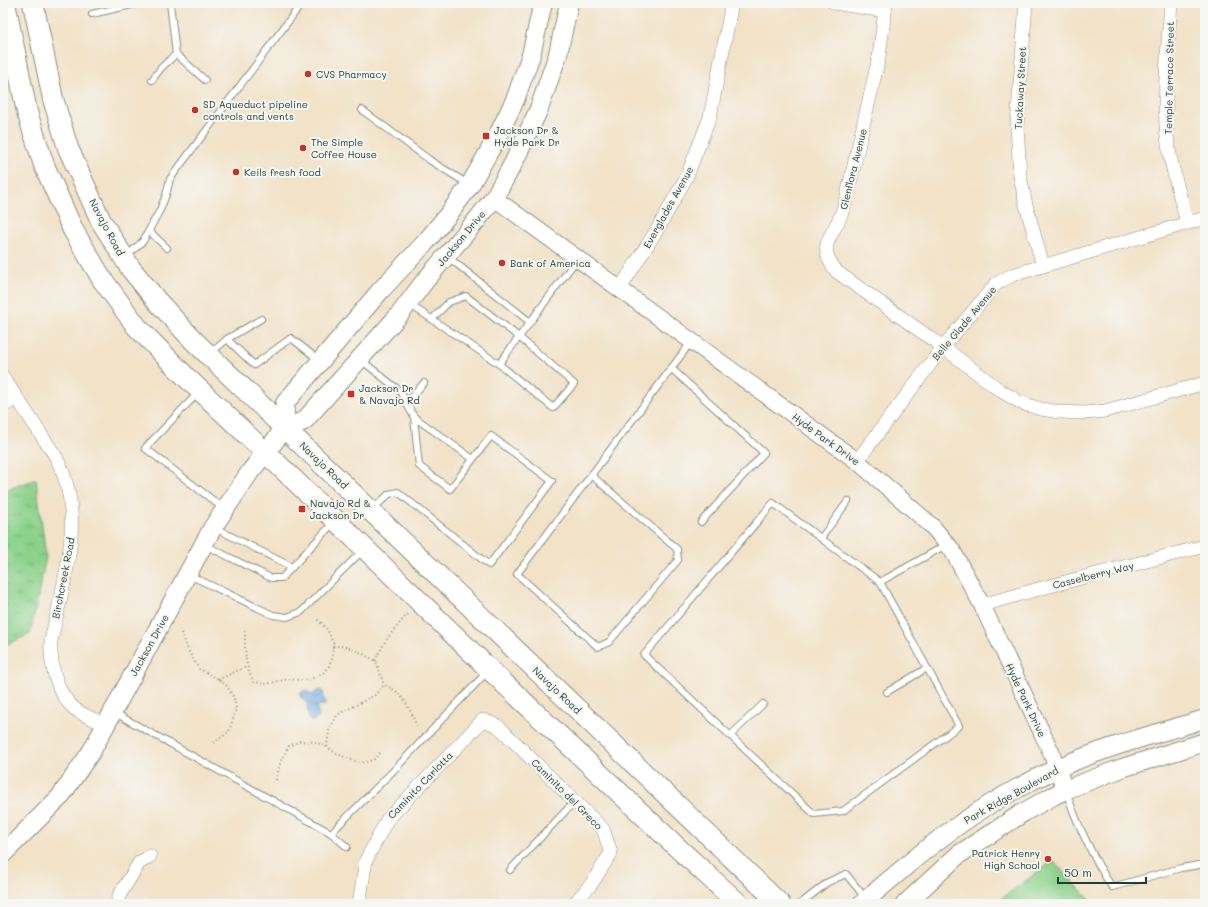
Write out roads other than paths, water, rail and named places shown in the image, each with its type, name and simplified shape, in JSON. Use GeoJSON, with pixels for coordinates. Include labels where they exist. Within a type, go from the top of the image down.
{"type":"FeatureCollection","features":[{"type":"Feature","properties":{"kind":"main road"},"geometry":{"type":"LineString","coordinates":[[5,3],[27,112],[44,165],[73,230],[102,280],[137,327],[200,390],[489,669],[739,904]]}},
{"type":"Feature","properties":{"kind":"main road","name":"Navajo Road"},"geometry":{"type":"LineString","coordinates":[[34,3],[53,100],[68,148],[102,220],[124,259],[157,301],[209,355],[780,904]]}},
{"type":"Feature","properties":{"kind":"main road"},"geometry":{"type":"LineString","coordinates":[[285,428],[285,403],[380,291],[424,244],[470,185],[495,142],[515,100],[529,61],[543,3]]}},
{"type":"Feature","properties":{"kind":"main road","name":"Jackson Drive"},"geometry":{"type":"LineString","coordinates":[[3,854],[60,797],[91,752],[213,527],[265,452],[285,428],[304,421],[408,303],[494,198],[514,162],[539,109],[558,54],[569,3]]}},
{"type":"Feature","properties":{"kind":"main road"},"geometry":{"type":"LineString","coordinates":[[494,198],[493,169],[495,142]]}},
{"type":"Feature","properties":{"kind":"main road"},"geometry":{"type":"LineString","coordinates":[[470,185],[476,221]]}},
{"type":"Feature","properties":{"kind":"main road","name":"Park Ridge Boulevard"},"geometry":{"type":"LineString","coordinates":[[865,902],[925,849],[955,826],[996,801],[1058,768],[1094,753],[1205,719]]}},
{"type":"Feature","properties":{"kind":"main road"},"geometry":{"type":"LineString","coordinates":[[904,904],[958,855],[1024,812],[1065,790],[1122,768],[1205,742]]}},
{"type":"Feature","properties":{"kind":"street","name":"Everglades Avenue"},"geometry":{"type":"LineString","coordinates":[[619,290],[660,225],[687,176],[710,117],[732,3]]}},
{"type":"Feature","properties":{"kind":"street"},"geometry":{"type":"LineString","coordinates":[[834,3],[886,7]]}},
{"type":"Feature","properties":{"kind":"street","name":"Tuckaway Street"},"geometry":{"type":"LineString","coordinates":[[1026,3],[1017,126],[1020,176],[1026,205],[1043,266]]}},
{"type":"Feature","properties":{"kind":"street","name":"Temple Terrace Street"},"geometry":{"type":"LineString","coordinates":[[1171,3],[1167,59],[1166,125],[1170,158],[1187,223]]}},
{"type":"Feature","properties":{"kind":"street","name":"Glenflora Avenue"},"geometry":{"type":"LineString","coordinates":[[886,7],[879,57],[846,200],[841,216],[828,239],[826,251],[830,263],[836,272],[943,347],[1001,391],[1021,403],[1041,409],[1060,412],[1085,413],[1105,411],[1205,383]]}},
{"type":"Feature","properties":{"kind":"street","name":"Hyde Park Drive"},"geometry":{"type":"LineString","coordinates":[[494,198],[619,290],[858,461],[932,526],[952,550],[982,605],[1058,768],[1065,790]]}},
{"type":"Feature","properties":{"kind":"street","name":"Belle Glade Avenue"},"geometry":{"type":"LineString","coordinates":[[858,461],[943,347],[996,284],[1012,275],[1205,218]]}},
{"type":"Feature","properties":{"kind":"street","name":"Birchcreek Road"},"geometry":{"type":"LineString","coordinates":[[3,377],[57,458],[65,482],[70,509],[72,532],[71,548],[51,640],[51,662],[54,672],[62,691],[74,708],[86,716],[109,718]]}},
{"type":"Feature","properties":{"kind":"street"},"geometry":{"type":"LineString","coordinates":[[3,406],[17,398]]}},
{"type":"Feature","properties":{"kind":"street","name":"Casselberry Way"},"geometry":{"type":"LineString","coordinates":[[982,605],[1205,546]]}},
{"type":"Feature","properties":{"kind":"street","name":"Caminito del Greco"},"geometry":{"type":"LineString","coordinates":[[483,720],[498,726],[603,829],[611,853],[592,883],[574,904]]}},
{"type":"Feature","properties":{"kind":"street","name":"Caminito Carlotta"},"geometry":{"type":"LineString","coordinates":[[359,904],[366,860],[387,820],[483,720]]}},
{"type":"Feature","properties":{"kind":"street"},"geometry":{"type":"LineString","coordinates":[[118,904],[119,896],[139,863],[150,856]]}},
{"type":"Feature","properties":{"kind":"lane"},"geometry":{"type":"LineString","coordinates":[[92,14],[140,3]]}},
{"type":"Feature","properties":{"kind":"lane"},"geometry":{"type":"LineString","coordinates":[[170,3],[176,54],[205,80]]}},
{"type":"Feature","properties":{"kind":"lane"},"geometry":{"type":"LineString","coordinates":[[124,259],[143,242],[166,196],[170,178],[302,3]]}},
{"type":"Feature","properties":{"kind":"lane"},"geometry":{"type":"LineString","coordinates":[[152,80],[161,68],[176,54]]}},
{"type":"Feature","properties":{"kind":"lane"},"geometry":{"type":"LineString","coordinates":[[362,110],[431,161],[470,185]]}},
{"type":"Feature","properties":{"kind":"lane"},"geometry":{"type":"LineString","coordinates":[[149,231],[167,248]]}},
{"type":"Feature","properties":{"kind":"lane"},"geometry":{"type":"LineString","coordinates":[[447,256],[530,322]]}},
{"type":"Feature","properties":{"kind":"lane"},"geometry":{"type":"LineString","coordinates":[[499,364],[577,259]]}},
{"type":"Feature","properties":{"kind":"lane"},"geometry":{"type":"LineString","coordinates":[[408,303],[499,364],[553,408],[574,384],[519,337],[466,296],[449,302],[432,319]]}},
{"type":"Feature","properties":{"kind":"lane"},"geometry":{"type":"LineString","coordinates":[[209,355],[227,338],[261,319]]}},
{"type":"Feature","properties":{"kind":"lane"},"geometry":{"type":"LineString","coordinates":[[227,338],[254,365],[291,338],[321,362]]}},
{"type":"Feature","properties":{"kind":"lane"},"geometry":{"type":"LineString","coordinates":[[591,475],[677,549],[678,560],[608,642],[598,647],[517,574],[591,475],[671,368],[691,342]]}},
{"type":"Feature","properties":{"kind":"lane"},"geometry":{"type":"LineString","coordinates":[[359,359],[400,392],[414,417],[419,466],[450,489],[491,436],[552,481],[489,565],[398,492],[389,494],[371,511]]}},
{"type":"Feature","properties":{"kind":"lane"},"geometry":{"type":"LineString","coordinates":[[671,368],[764,452],[701,522]]}},
{"type":"Feature","properties":{"kind":"lane"},"geometry":{"type":"LineString","coordinates":[[406,403],[424,383]]}},
{"type":"Feature","properties":{"kind":"lane"},"geometry":{"type":"LineString","coordinates":[[200,390],[146,448],[224,510]]}},
{"type":"Feature","properties":{"kind":"lane"},"geometry":{"type":"LineString","coordinates":[[414,417],[473,459]]}},
{"type":"Feature","properties":{"kind":"lane"},"geometry":{"type":"LineString","coordinates":[[821,538],[848,501]]}},
{"type":"Feature","properties":{"kind":"lane"},"geometry":{"type":"LineString","coordinates":[[773,503],[880,582],[959,726],[843,811],[814,814],[644,655],[773,503]]}},
{"type":"Feature","properties":{"kind":"lane"},"geometry":{"type":"LineString","coordinates":[[204,545],[271,578],[282,578],[336,520]]}},
{"type":"Feature","properties":{"kind":"lane"},"geometry":{"type":"LineString","coordinates":[[213,527],[292,567]]}},
{"type":"Feature","properties":{"kind":"lane"},"geometry":{"type":"LineString","coordinates":[[880,582],[947,544]]}},
{"type":"Feature","properties":{"kind":"lane"},"geometry":{"type":"LineString","coordinates":[[187,574],[273,615],[287,617],[301,612],[364,548]]}},
{"type":"Feature","properties":{"kind":"lane"},"geometry":{"type":"LineString","coordinates":[[887,692],[927,668]]}},
{"type":"Feature","properties":{"kind":"lane"},"geometry":{"type":"LineString","coordinates":[[331,833],[394,770],[489,669]]}},
{"type":"Feature","properties":{"kind":"lane"},"geometry":{"type":"LineString","coordinates":[[730,736],[763,704]]}},
{"type":"Feature","properties":{"kind":"lane"},"geometry":{"type":"LineString","coordinates":[[109,718],[331,833],[347,847]]}},
{"type":"Feature","properties":{"kind":"lane"},"geometry":{"type":"LineString","coordinates":[[1065,790],[1074,814],[1104,876],[1112,887],[1181,868],[1205,864]]}},
{"type":"Feature","properties":{"kind":"lane"},"geometry":{"type":"LineString","coordinates":[[510,870],[575,801]]}},
{"type":"Feature","properties":{"kind":"lane"},"geometry":{"type":"LineString","coordinates":[[800,904],[828,882],[846,874],[865,902]]}},
{"type":"Feature","properties":{"kind":"water"},"geometry":{"type":"Polygon","coordinates":[[[322,690],[326,703],[325,705],[317,706],[319,717],[313,721],[309,720],[308,704],[301,698],[300,694],[303,691],[307,691],[312,695],[317,691],[322,690]]]}},
{"type":"Feature","properties":{"kind":"place","name":"CVS Pharmacy"},"geometry":{"type":"Point","coordinates":[308,74]}},
{"type":"Feature","properties":{"kind":"place","name":"SD Aqueduct pipeline controls and vents"},"geometry":{"type":"Point","coordinates":[195,110]}},
{"type":"Feature","properties":{"kind":"place","name":"Jackson Dr & Hyde Park Dr"},"geometry":{"type":"Point","coordinates":[486,136]}},
{"type":"Feature","properties":{"kind":"place","name":"The Simple Coffee House"},"geometry":{"type":"Point","coordinates":[303,148]}},
{"type":"Feature","properties":{"kind":"place","name":"Keils fresh food"},"geometry":{"type":"Point","coordinates":[236,172]}},
{"type":"Feature","properties":{"kind":"place","name":"Bank of America"},"geometry":{"type":"Point","coordinates":[502,263]}},
{"type":"Feature","properties":{"kind":"place","name":"Jackson Dr & Navajo Rd"},"geometry":{"type":"Point","coordinates":[351,394]}},
{"type":"Feature","properties":{"kind":"place","name":"Navajo Rd & Jackson Dr"},"geometry":{"type":"Point","coordinates":[302,509]}},
{"type":"Feature","properties":{"kind":"place","name":"Patrick Henry High School"},"geometry":{"type":"Point","coordinates":[1048,859]}}]}
